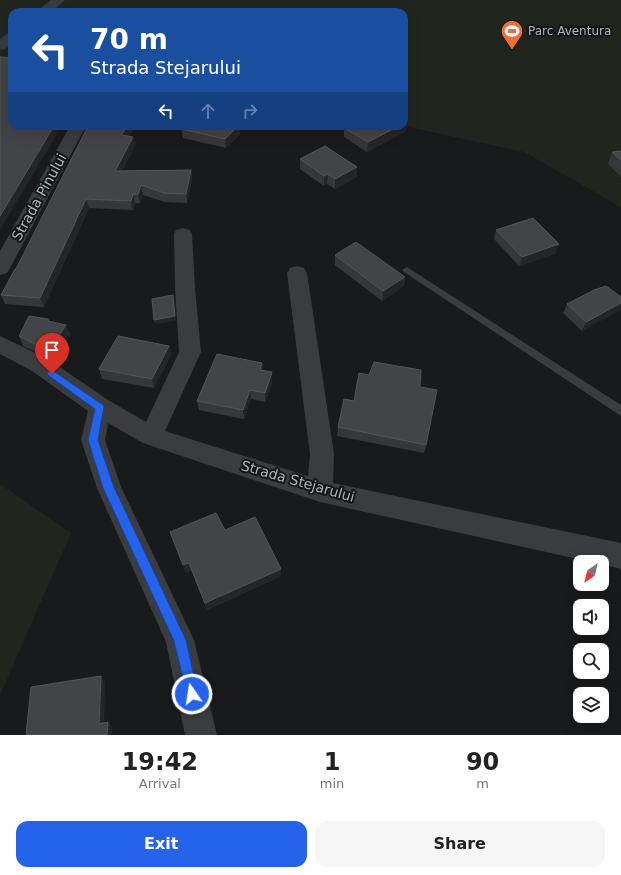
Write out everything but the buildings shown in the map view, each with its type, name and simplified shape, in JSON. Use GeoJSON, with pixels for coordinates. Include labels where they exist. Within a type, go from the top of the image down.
{"type":"FeatureCollection","features":[{"type":"Feature","properties":{"kind":"street"},"geometry":{"type":"LineString","coordinates":[[48,8],[58,0]]}},
{"type":"Feature","properties":{"kind":"street","name":"Strada Pinului"},"geometry":{"type":"LineString","coordinates":[[0,268],[76,130]]}},
{"type":"Feature","properties":{"kind":"street"},"geometry":{"type":"LineString","coordinates":[[151,436],[190,352],[185,288],[183,234]]}},
{"type":"Feature","properties":{"kind":"street"},"geometry":{"type":"LineString","coordinates":[[297,273],[322,454],[320,491]]}},
{"type":"Feature","properties":{"kind":"street","name":"Strada Stejarului"},"geometry":{"type":"LineString","coordinates":[[0,344],[40,365],[100,407],[151,436],[320,491],[621,556]]}},
{"type":"Feature","properties":{"kind":"street"},"geometry":{"type":"LineString","coordinates":[[100,407],[93,440],[108,488],[180,640],[201,735]]}},
{"type":"Feature","properties":{"kind":"lane"},"geometry":{"type":"LineString","coordinates":[[407,270],[621,412]]}},
{"type":"Feature","properties":{"kind":"shaded area","name":"Parc Aventura"},"geometry":{"type":"Polygon","coordinates":[[[0,0],[621,0],[621,207],[524,152],[408,127],[408,8],[8,8],[8,67],[0,67],[0,0]]]}},
{"type":"Feature","properties":{"kind":"shaded area"},"geometry":{"type":"Polygon","coordinates":[[[0,484],[71,533],[0,695],[0,484]]]}},
{"type":"Feature","properties":{"kind":"place","name":"Parc Aventura"},"geometry":{"type":"Point","coordinates":[512,50]}},
{"type":"Feature","properties":{"kind":"route"},"geometry":{"type":"LineString","coordinates":[[52,374],[100,407],[93,440],[108,488],[180,640],[192,694]]}}]}
